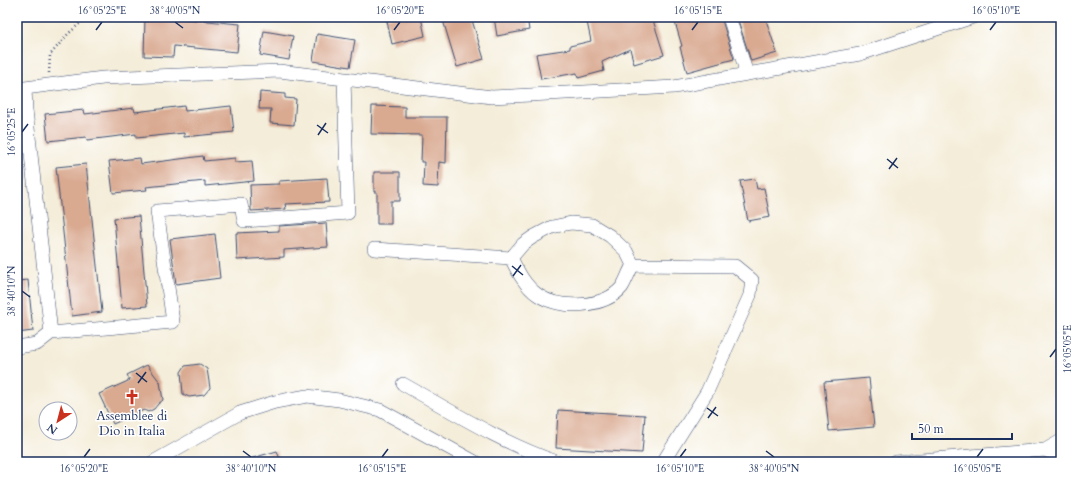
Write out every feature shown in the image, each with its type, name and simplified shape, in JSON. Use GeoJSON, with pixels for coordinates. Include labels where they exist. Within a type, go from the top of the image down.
{"type":"FeatureCollection","features":[{"type":"Feature","properties":{"kind":"street"},"geometry":{"type":"LineString","coordinates":[[729,17],[747,74]]}},
{"type":"Feature","properties":{"kind":"street"},"geometry":{"type":"LineString","coordinates":[[51,333],[26,110],[21,89],[103,78],[279,71],[492,98],[674,87],[860,54],[973,17]]}},
{"type":"Feature","properties":{"kind":"street"},"geometry":{"type":"LineString","coordinates":[[17,347],[38,344],[51,333],[173,322],[157,211],[240,204],[244,221],[348,213],[344,79]]}},
{"type":"Feature","properties":{"kind":"street"},"geometry":{"type":"LineString","coordinates":[[511,258],[523,244],[533,237],[552,227],[571,223],[592,225],[610,236],[626,251],[633,265]]}},
{"type":"Feature","properties":{"kind":"street"},"geometry":{"type":"LineString","coordinates":[[374,249],[511,258]]}},
{"type":"Feature","properties":{"kind":"street"},"geometry":{"type":"LineString","coordinates":[[511,258],[520,276],[538,295],[559,304],[581,304],[605,299],[622,287],[633,265]]}},
{"type":"Feature","properties":{"kind":"street"},"geometry":{"type":"LineString","coordinates":[[633,265],[735,266],[752,280],[750,295],[707,392],[663,462]]}},
{"type":"Feature","properties":{"kind":"street"},"geometry":{"type":"LineString","coordinates":[[403,384],[498,438],[532,454],[557,462]]}},
{"type":"Feature","properties":{"kind":"street"},"geometry":{"type":"LineString","coordinates":[[152,462],[240,413],[275,402],[307,396],[339,400],[380,410],[475,462]]}},
{"type":"Feature","properties":{"kind":"street"},"geometry":{"type":"LineString","coordinates":[[896,462],[1027,457],[1045,450],[1061,441]]}},
{"type":"Feature","properties":{"kind":"street"},"geometry":{"type":"LineString","coordinates":[[1045,450],[1061,457]]}},
{"type":"Feature","properties":{"kind":"path"},"geometry":{"type":"LineString","coordinates":[[49,85],[50,55],[68,34],[87,17]]}},
{"type":"Feature","properties":{"kind":"building"},"geometry":{"type":"Polygon","coordinates":[[[145,17],[175,17],[240,24],[237,52],[174,46],[173,57],[144,56],[145,17]]]}},
{"type":"Feature","properties":{"kind":"building"},"geometry":{"type":"Polygon","coordinates":[[[386,17],[421,17],[425,36],[392,44],[386,17]]]}},
{"type":"Feature","properties":{"kind":"building"},"geometry":{"type":"Polygon","coordinates":[[[442,17],[471,17],[484,59],[457,67],[442,17]]]}},
{"type":"Feature","properties":{"kind":"building"},"geometry":{"type":"Polygon","coordinates":[[[494,17],[527,17],[529,30],[497,36],[494,17]]]}},
{"type":"Feature","properties":{"kind":"building"},"geometry":{"type":"Polygon","coordinates":[[[586,17],[652,17],[664,55],[634,64],[630,49],[602,62],[604,71],[578,78],[577,73],[541,79],[536,54],[570,49],[570,46],[591,41],[586,17]]]}},
{"type":"Feature","properties":{"kind":"building"},"geometry":{"type":"Polygon","coordinates":[[[679,17],[721,17],[734,59],[687,72],[680,47],[682,46],[674,19],[679,17]]]}},
{"type":"Feature","properties":{"kind":"building"},"geometry":{"type":"Polygon","coordinates":[[[737,17],[765,17],[777,53],[751,61],[737,17]]]}},
{"type":"Feature","properties":{"kind":"building"},"geometry":{"type":"Polygon","coordinates":[[[264,31],[293,36],[289,60],[260,55],[264,31]]]}},
{"type":"Feature","properties":{"kind":"building"},"geometry":{"type":"Polygon","coordinates":[[[317,34],[355,40],[350,67],[313,61],[317,34]]]}},
{"type":"Feature","properties":{"kind":"building"},"geometry":{"type":"Polygon","coordinates":[[[260,92],[285,94],[285,98],[296,99],[294,125],[270,123],[271,109],[259,109],[260,92]]]}},
{"type":"Feature","properties":{"kind":"building"},"geometry":{"type":"Polygon","coordinates":[[[184,106],[185,111],[231,106],[234,132],[184,137],[184,133],[136,138],[136,134],[87,140],[86,137],[48,141],[45,114],[84,110],[85,114],[134,108],[135,112],[184,106]]]}},
{"type":"Feature","properties":{"kind":"building"},"geometry":{"type":"Polygon","coordinates":[[[372,106],[405,107],[405,117],[447,117],[446,163],[439,162],[438,187],[423,186],[424,162],[421,162],[422,135],[371,134],[372,106]]]}},
{"type":"Feature","properties":{"kind":"building"},"geometry":{"type":"Polygon","coordinates":[[[203,156],[204,161],[235,158],[235,162],[252,161],[254,181],[205,186],[205,181],[146,187],[147,190],[113,193],[109,161],[140,158],[141,164],[203,156]]]}},
{"type":"Feature","properties":{"kind":"building"},"geometry":{"type":"Polygon","coordinates":[[[86,164],[102,312],[72,316],[56,167],[86,164]]]}},
{"type":"Feature","properties":{"kind":"building"},"geometry":{"type":"Polygon","coordinates":[[[374,172],[400,172],[400,201],[391,201],[391,224],[377,224],[377,192],[374,192],[374,172]]]}},
{"type":"Feature","properties":{"kind":"building"},"geometry":{"type":"Polygon","coordinates":[[[327,178],[329,202],[285,204],[286,209],[251,211],[250,185],[279,184],[279,181],[327,178]]]}},
{"type":"Feature","properties":{"kind":"building"},"geometry":{"type":"Polygon","coordinates":[[[755,179],[757,189],[764,188],[770,217],[748,221],[740,181],[755,179]]]}},
{"type":"Feature","properties":{"kind":"building"},"geometry":{"type":"Polygon","coordinates":[[[139,216],[147,306],[122,308],[114,218],[139,216]]]}},
{"type":"Feature","properties":{"kind":"building"},"geometry":{"type":"Polygon","coordinates":[[[326,223],[328,247],[284,250],[284,257],[237,260],[236,233],[279,231],[279,226],[326,223]]]}},
{"type":"Feature","properties":{"kind":"building"},"geometry":{"type":"Polygon","coordinates":[[[215,234],[220,278],[176,284],[170,239],[215,234]]]}},
{"type":"Feature","properties":{"kind":"building"},"geometry":{"type":"Polygon","coordinates":[[[28,280],[33,331],[17,333],[17,281],[28,280]]]}},
{"type":"Feature","properties":{"kind":"building"},"geometry":{"type":"Polygon","coordinates":[[[200,364],[207,369],[210,388],[204,395],[189,397],[183,394],[181,372],[185,366],[200,364]]]}},
{"type":"Feature","properties":{"kind":"building","name":"Assemblee di Dio in Italia"},"geometry":{"type":"Polygon","coordinates":[[[147,365],[160,382],[163,400],[154,409],[148,412],[144,410],[113,424],[99,394],[130,380],[127,375],[147,365]]]}},
{"type":"Feature","properties":{"kind":"building"},"geometry":{"type":"Polygon","coordinates":[[[869,378],[874,427],[829,431],[824,382],[869,378]]]}},
{"type":"Feature","properties":{"kind":"building"},"geometry":{"type":"Polygon","coordinates":[[[558,410],[645,415],[642,453],[556,448],[558,410]]]}},
{"type":"Feature","properties":{"kind":"building"},"geometry":{"type":"Polygon","coordinates":[[[277,451],[281,462],[249,462],[249,459],[277,451]]]}},
{"type":"Feature","properties":{"kind":"place","name":"Assemblee di Dio in Italia"},"geometry":{"type":"Point","coordinates":[132,397]}}]}
